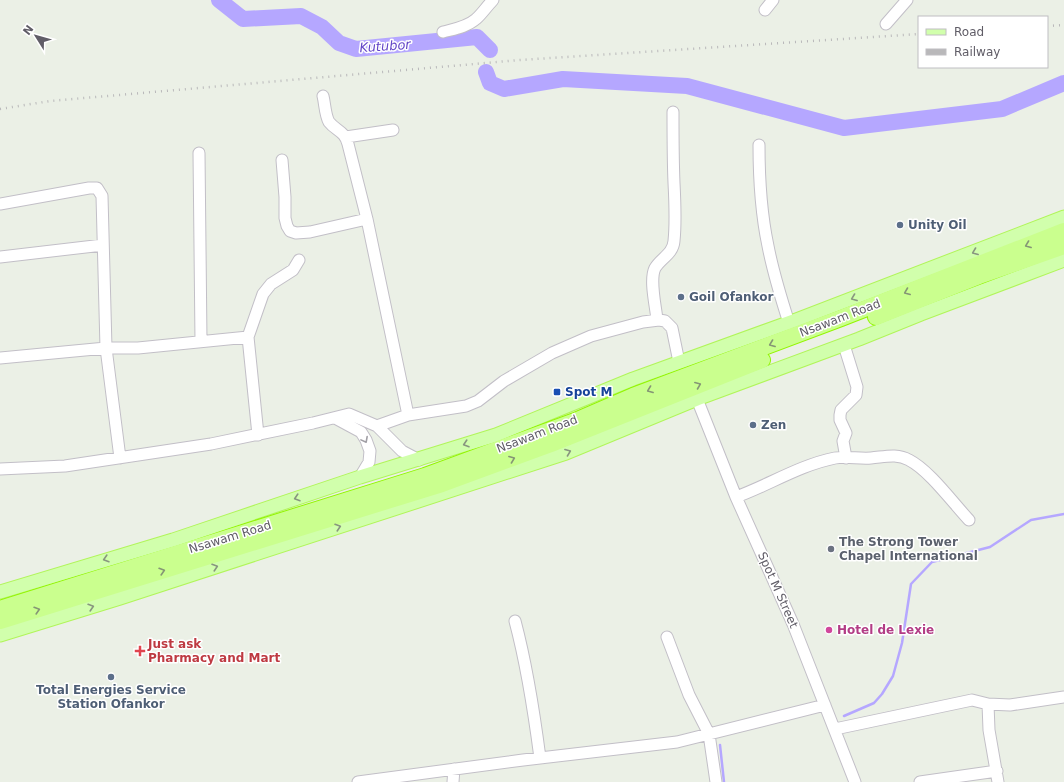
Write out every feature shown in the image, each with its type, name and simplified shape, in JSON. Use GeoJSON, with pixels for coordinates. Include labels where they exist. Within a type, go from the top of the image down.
{"type":"FeatureCollection","features":[{"type":"Feature","properties":{"kind":"highway","name":"Nsawam Road"},"geometry":{"type":"LineString","coordinates":[[0,609],[468,461],[633,396],[848,316],[1064,231]]}},
{"type":"Feature","properties":{"kind":"highway","name":"Nsawam Road"},"geometry":{"type":"LineString","coordinates":[[0,621],[442,484],[551,444],[741,368],[979,276],[1064,246]]}},
{"type":"Feature","properties":{"kind":"main road"},"geometry":{"type":"LineString","coordinates":[[0,592],[173,540],[360,477],[419,460],[496,434],[680,362],[789,323],[1064,217]]}},
{"type":"Feature","properties":{"kind":"main road"},"geometry":{"type":"LineString","coordinates":[[0,635],[120,598],[566,453],[697,399],[844,345],[1064,260]]}},
{"type":"Feature","properties":{"kind":"street"},"geometry":{"type":"LineString","coordinates":[[442,32],[464,26],[476,19],[493,0]]}},
{"type":"Feature","properties":{"kind":"street"},"geometry":{"type":"LineString","coordinates":[[765,10],[773,0]]}},
{"type":"Feature","properties":{"kind":"street"},"geometry":{"type":"LineString","coordinates":[[886,24],[907,0]]}},
{"type":"Feature","properties":{"kind":"street"},"geometry":{"type":"LineString","coordinates":[[323,96],[327,117],[330,123],[346,137],[367,219],[408,415]]}},
{"type":"Feature","properties":{"kind":"street"},"geometry":{"type":"LineString","coordinates":[[657,320],[653,288],[654,272],[671,250],[676,223],[672,143],[673,112]]}},
{"type":"Feature","properties":{"kind":"street"},"geometry":{"type":"LineString","coordinates":[[346,137],[393,130]]}},
{"type":"Feature","properties":{"kind":"street"},"geometry":{"type":"LineString","coordinates":[[759,145],[761,194],[766,239],[789,323]]}},
{"type":"Feature","properties":{"kind":"street"},"geometry":{"type":"LineString","coordinates":[[199,153],[201,341]]}},
{"type":"Feature","properties":{"kind":"street"},"geometry":{"type":"LineString","coordinates":[[282,160],[285,218],[290,231],[296,233],[310,232],[367,219]]}},
{"type":"Feature","properties":{"kind":"street"},"geometry":{"type":"LineString","coordinates":[[0,204],[89,188],[97,188],[102,196],[106,348],[120,458]]}},
{"type":"Feature","properties":{"kind":"street"},"geometry":{"type":"LineString","coordinates":[[0,257],[103,245]]}},
{"type":"Feature","properties":{"kind":"street"},"geometry":{"type":"LineString","coordinates":[[258,435],[248,336],[262,294],[271,284],[293,270],[299,260]]}},
{"type":"Feature","properties":{"kind":"street"},"geometry":{"type":"LineString","coordinates":[[377,426],[408,415],[466,406],[478,400],[504,381],[552,353],[591,336],[643,322],[657,320],[665,321],[672,328],[680,362]]}},
{"type":"Feature","properties":{"kind":"street"},"geometry":{"type":"LineString","coordinates":[[0,358],[106,348],[138,348],[248,336]]}},
{"type":"Feature","properties":{"kind":"street"},"geometry":{"type":"LineString","coordinates":[[844,345],[857,387],[856,395],[841,410],[840,415],[840,420],[846,433],[843,441],[846,458]]}},
{"type":"Feature","properties":{"kind":"street","name":"Spot M Street"},"geometry":{"type":"LineString","coordinates":[[697,399],[736,497],[793,624],[855,782]]}},
{"type":"Feature","properties":{"kind":"street"},"geometry":{"type":"LineString","coordinates":[[0,469],[65,466],[211,444],[349,414],[377,426],[402,450],[419,460]]}},
{"type":"Feature","properties":{"kind":"street"},"geometry":{"type":"LineString","coordinates":[[334,418],[361,432],[366,440],[370,451],[369,462],[360,477]]}},
{"type":"Feature","properties":{"kind":"street"},"geometry":{"type":"LineString","coordinates":[[736,497],[829,460],[895,456],[909,460],[921,467],[969,520]]}},
{"type":"Feature","properties":{"kind":"street"},"geometry":{"type":"LineString","coordinates":[[515,621],[532,700],[540,758]]}},
{"type":"Feature","properties":{"kind":"street"},"geometry":{"type":"LineString","coordinates":[[667,637],[689,695],[709,734],[716,782]]}},
{"type":"Feature","properties":{"kind":"street"},"geometry":{"type":"LineString","coordinates":[[835,729],[972,700],[988,704],[1010,705],[1064,697]]}},
{"type":"Feature","properties":{"kind":"street"},"geometry":{"type":"LineString","coordinates":[[920,782],[998,777],[989,730],[988,704]]}},
{"type":"Feature","properties":{"kind":"street"},"geometry":{"type":"LineString","coordinates":[[358,782],[677,742],[825,705]]}},
{"type":"Feature","properties":{"kind":"street"},"geometry":{"type":"LineString","coordinates":[[453,782],[454,769]]}},
{"type":"Feature","properties":{"kind":"waterway","name":"Kutubor"},"geometry":{"type":"LineString","coordinates":[[219,0],[243,19],[301,16],[322,27],[339,43],[356,49],[477,37],[490,50]]}},
{"type":"Feature","properties":{"kind":"waterway"},"geometry":{"type":"LineString","coordinates":[[486,72],[490,83],[504,89],[563,79],[687,86],[844,128],[1002,109],[1064,83]]}},
{"type":"Feature","properties":{"kind":"waterway"},"geometry":{"type":"LineString","coordinates":[[844,716],[874,703],[882,694],[893,676],[902,643],[911,584],[932,562],[990,547],[1031,520],[1064,514]]}},
{"type":"Feature","properties":{"kind":"waterway"},"geometry":{"type":"LineString","coordinates":[[720,745],[724,782]]}},
{"type":"Feature","properties":{"kind":"railway"},"geometry":{"type":"LineString","coordinates":[[1048,26],[1064,25]]}},
{"type":"Feature","properties":{"kind":"railway"},"geometry":{"type":"LineString","coordinates":[[0,109],[50,101],[520,60],[918,34]]}},
{"type":"Feature","properties":{"kind":"place","name":"Unity Oil"},"geometry":{"type":"Point","coordinates":[900,225]}},
{"type":"Feature","properties":{"kind":"place","name":"Goil Ofankor"},"geometry":{"type":"Point","coordinates":[681,297]}},
{"type":"Feature","properties":{"kind":"place","name":"Spot M"},"geometry":{"type":"Point","coordinates":[557,392]}},
{"type":"Feature","properties":{"kind":"place","name":"Zen"},"geometry":{"type":"Point","coordinates":[753,425]}},
{"type":"Feature","properties":{"kind":"place","name":"The Strong Tower Chapel International"},"geometry":{"type":"Point","coordinates":[831,549]}},
{"type":"Feature","properties":{"kind":"place","name":"Hotel de Lexie"},"geometry":{"type":"Point","coordinates":[829,630]}},
{"type":"Feature","properties":{"kind":"place","name":"Just ask Pharmacy and Mart"},"geometry":{"type":"Point","coordinates":[140,651]}},
{"type":"Feature","properties":{"kind":"place","name":"Total Energies Service Station Ofankor"},"geometry":{"type":"Point","coordinates":[111,677]}}]}
